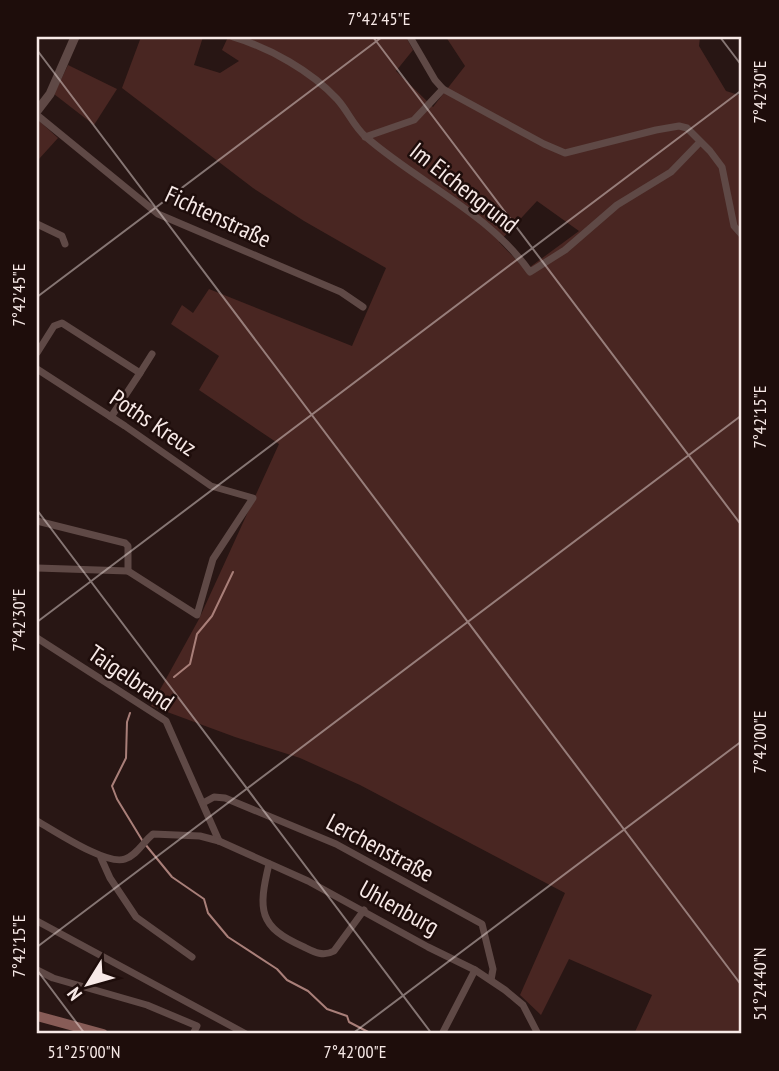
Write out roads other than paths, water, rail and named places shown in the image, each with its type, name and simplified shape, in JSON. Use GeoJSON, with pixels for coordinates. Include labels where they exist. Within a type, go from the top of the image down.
{"type":"FeatureCollection","features":[{"type":"Feature","properties":{"kind":"main road"},"geometry":{"type":"LineString","coordinates":[[37,1016],[103,1034]]}},
{"type":"Feature","properties":{"kind":"street"},"geometry":{"type":"LineString","coordinates":[[37,113],[50,94],[75,37]]}},
{"type":"Feature","properties":{"kind":"street","name":"Im Eichengrund"},"geometry":{"type":"LineString","coordinates":[[233,37],[251,42],[288,61],[315,80],[337,99],[365,136],[423,180],[450,196],[496,233],[530,272],[565,250],[617,205],[671,172],[700,142]]}},
{"type":"Feature","properties":{"kind":"street"},"geometry":{"type":"LineString","coordinates":[[410,37],[443,89],[565,153],[679,126],[687,128],[722,167],[734,226],[742,235]]}},
{"type":"Feature","properties":{"kind":"street"},"geometry":{"type":"LineString","coordinates":[[365,136],[414,120],[443,89]]}},
{"type":"Feature","properties":{"kind":"street","name":"Fichtenstraße"},"geometry":{"type":"LineString","coordinates":[[37,113],[158,214],[341,292],[363,307]]}},
{"type":"Feature","properties":{"kind":"street"},"geometry":{"type":"LineString","coordinates":[[37,224],[62,236],[65,244]]}},
{"type":"Feature","properties":{"kind":"street"},"geometry":{"type":"LineString","coordinates":[[37,353],[54,326],[62,323],[140,373]]}},
{"type":"Feature","properties":{"kind":"street"},"geometry":{"type":"LineString","coordinates":[[111,417],[152,354]]}},
{"type":"Feature","properties":{"kind":"street","name":"Poths Kreuz"},"geometry":{"type":"LineString","coordinates":[[37,369],[211,486],[253,498],[213,559],[197,615],[128,571]]}},
{"type":"Feature","properties":{"kind":"street"},"geometry":{"type":"LineString","coordinates":[[37,522],[125,543],[128,571],[37,568]]}},
{"type":"Feature","properties":{"kind":"street","name":"Taigelbrand"},"geometry":{"type":"LineString","coordinates":[[37,638],[166,721],[219,841]]}},
{"type":"Feature","properties":{"kind":"street","name":"Lerchenstraße"},"geometry":{"type":"LineString","coordinates":[[203,803],[214,797],[225,798],[335,844],[482,924],[493,970],[491,980]]}},
{"type":"Feature","properties":{"kind":"street"},"geometry":{"type":"LineString","coordinates":[[37,821],[101,858],[110,878],[136,917],[192,957]]}},
{"type":"Feature","properties":{"kind":"street","name":"Uhlenburg"},"geometry":{"type":"LineString","coordinates":[[101,858],[124,860],[135,854],[142,843],[153,834],[200,836],[219,841],[308,881],[475,970],[523,1005],[538,1034]]}},
{"type":"Feature","properties":{"kind":"street"},"geometry":{"type":"LineString","coordinates":[[269,864],[261,896],[264,913],[272,929],[283,938],[316,953],[328,954],[334,951],[364,910]]}},
{"type":"Feature","properties":{"kind":"street"},"geometry":{"type":"LineString","coordinates":[[37,921],[246,1034]]}},
{"type":"Feature","properties":{"kind":"street"},"geometry":{"type":"LineString","coordinates":[[37,970],[53,978],[147,1005],[197,1026],[193,1034]]}},
{"type":"Feature","properties":{"kind":"street"},"geometry":{"type":"LineString","coordinates":[[442,1034],[475,970]]}},
{"type":"Feature","properties":{"kind":"waterway"},"geometry":{"type":"LineString","coordinates":[[174,677],[190,664],[197,634],[212,616],[233,572]]}},
{"type":"Feature","properties":{"kind":"waterway"},"geometry":{"type":"LineString","coordinates":[[130,713],[127,722],[126,758],[112,786],[142,840]]}},
{"type":"Feature","properties":{"kind":"waterway"},"geometry":{"type":"LineString","coordinates":[[145,844],[172,877],[204,899],[208,913],[228,937],[277,969],[287,980],[308,991],[327,1009],[347,1016],[349,1022],[372,1034]]}}]}
